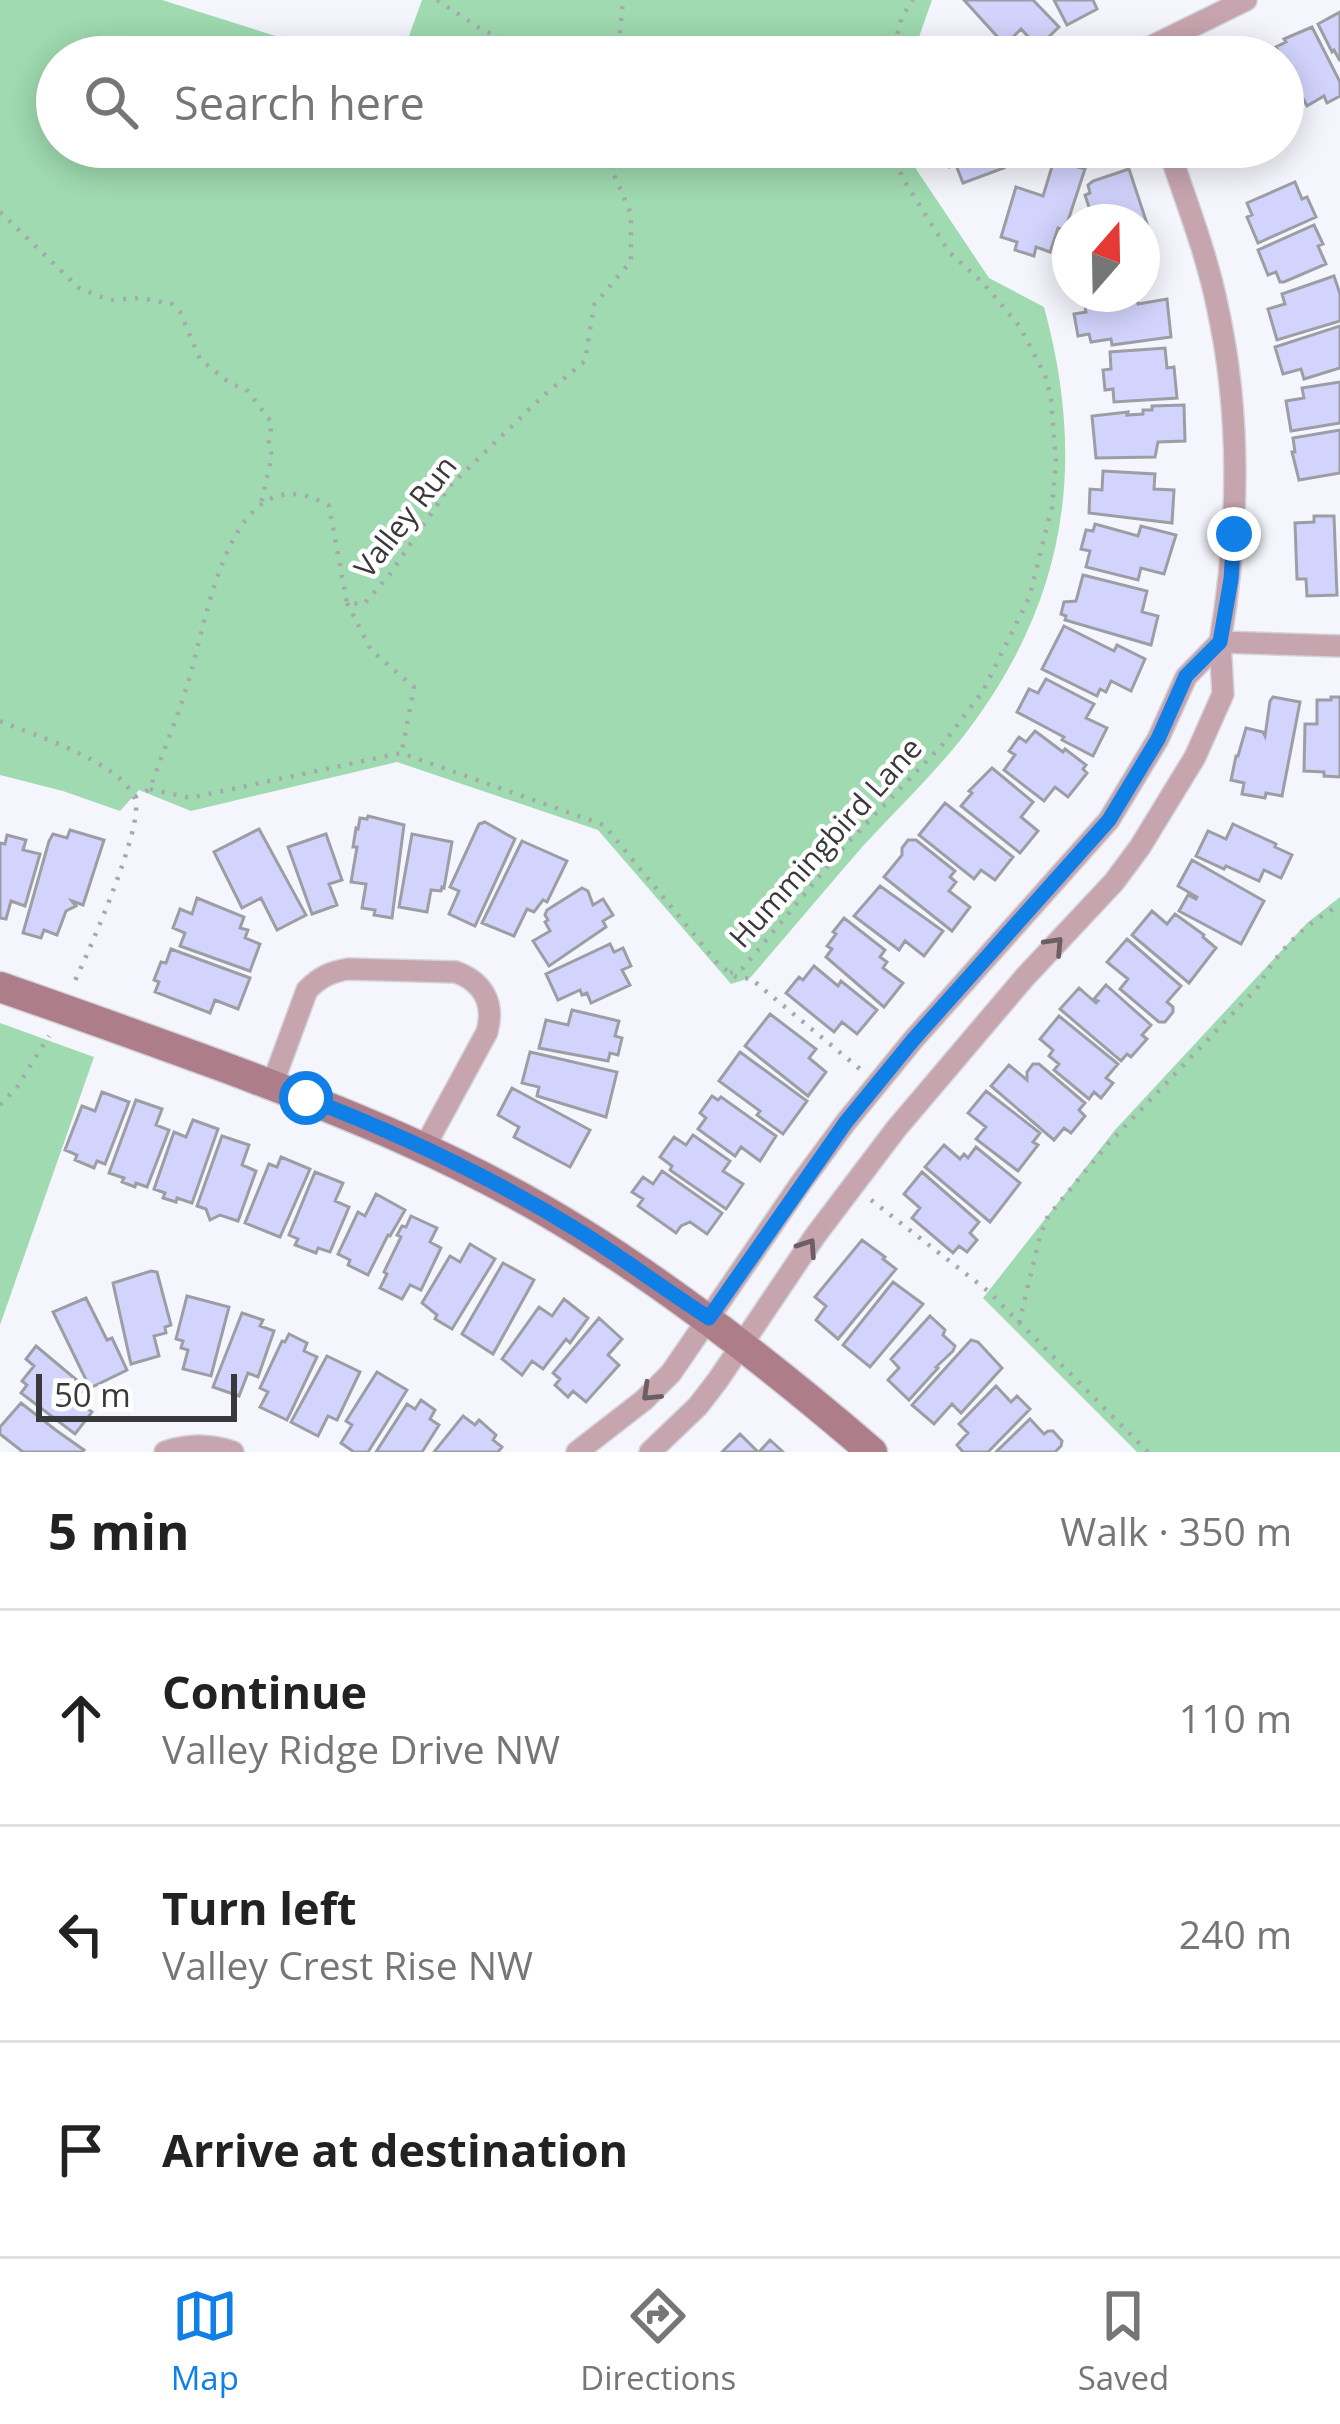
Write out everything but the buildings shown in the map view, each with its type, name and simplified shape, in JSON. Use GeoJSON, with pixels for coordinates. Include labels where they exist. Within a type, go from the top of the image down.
{"type":"FeatureCollection","features":[{"type":"Feature","properties":{"kind":"street"},"geometry":{"type":"LineString","coordinates":[[1174,36],[1246,0]]}},
{"type":"Feature","properties":{"kind":"street"},"geometry":{"type":"LineString","coordinates":[[650,1452],[698,1406],[852,1185],[952,1059],[1141,847],[1195,757],[1223,694],[1220,642],[1234,534],[1231,395],[1216,300],[1175,168]]}},
{"type":"Feature","properties":{"kind":"street"},"geometry":{"type":"LineString","coordinates":[[577,1452],[644,1400],[670,1372],[801,1183],[913,1040],[1109,820],[1158,739],[1186,676],[1220,642],[1340,646]]}},
{"type":"Feature","properties":{"kind":"street"},"geometry":{"type":"LineString","coordinates":[[272,1085],[307,990],[333,971],[466,975],[488,1000],[490,1021],[424,1148]]}},
{"type":"Feature","properties":{"kind":"street"},"geometry":{"type":"LineString","coordinates":[[0,987],[68,997],[424,1148],[578,1230],[709,1318],[872,1452]]}},
{"type":"Feature","properties":{"kind":"street"},"geometry":{"type":"LineString","coordinates":[[165,1452],[194,1445],[233,1452]]}},
{"type":"Feature","properties":{"kind":"path"},"geometry":{"type":"LineString","coordinates":[[437,0],[497,36]]}},
{"type":"Feature","properties":{"kind":"path"},"geometry":{"type":"LineString","coordinates":[[620,36],[623,0]]}},
{"type":"Feature","properties":{"kind":"path"},"geometry":{"type":"LineString","coordinates":[[897,36],[902,16],[913,0]]}},
{"type":"Feature","properties":{"kind":"path","name":"Valley Run"},"geometry":{"type":"LineString","coordinates":[[261,504],[274,495],[294,492],[329,506],[347,603],[364,604],[391,574],[450,485],[585,361],[594,305],[631,261],[631,214],[612,168]]}},
{"type":"Feature","properties":{"kind":"path","name":"Hummingbird Lane"},"geometry":{"type":"LineString","coordinates":[[401,753],[604,825],[730,973],[743,968],[843,848],[944,744],[983,691],[1029,598],[1052,507],[1056,462],[1051,398],[1045,375],[1020,327],[949,252],[899,168]]}},
{"type":"Feature","properties":{"kind":"path"},"geometry":{"type":"LineString","coordinates":[[0,212],[80,289],[109,300],[141,298],[172,304],[200,358],[231,384],[246,389],[272,423],[268,446],[272,455],[261,504],[229,543],[187,686],[150,789]]}},
{"type":"Feature","properties":{"kind":"path"},"geometry":{"type":"LineString","coordinates":[[135,797],[150,789],[190,798],[401,753],[413,687],[371,650],[347,603]]}},
{"type":"Feature","properties":{"kind":"path"},"geometry":{"type":"LineString","coordinates":[[0,721],[59,743],[124,783],[135,797],[136,818],[114,888],[68,997],[36,1060],[0,1105]]}},
{"type":"Feature","properties":{"kind":"path"},"geometry":{"type":"LineString","coordinates":[[1019,1323],[1048,1216],[1109,1143],[1258,987],[1292,940],[1340,904]]}},
{"type":"Feature","properties":{"kind":"path"},"geometry":{"type":"LineString","coordinates":[[730,973],[739,979],[750,978],[879,1084]]}},
{"type":"Feature","properties":{"kind":"path"},"geometry":{"type":"LineString","coordinates":[[852,1185],[988,1291],[1148,1452]]}},
{"type":"Feature","properties":{"kind":"green space"},"geometry":{"type":"Polygon","coordinates":[[[0,0],[162,0],[275,36],[36,36],[36,168],[915,168],[989,278],[1044,307],[1064,423],[1065,479],[1045,586],[1024,637],[997,688],[962,738],[750,978],[731,984],[598,830],[397,762],[191,811],[139,790],[120,811],[0,775],[0,0]]]}},
{"type":"Feature","properties":{"kind":"green space"},"geometry":{"type":"Polygon","coordinates":[[[422,0],[932,0],[919,36],[409,36],[422,0]]]}},
{"type":"Feature","properties":{"kind":"green space"},"geometry":{"type":"Polygon","coordinates":[[[1340,897],[1340,1452],[1137,1452],[983,1298],[1115,1130],[1307,923],[1340,897]]]}},
{"type":"Feature","properties":{"kind":"green space"},"geometry":{"type":"Polygon","coordinates":[[[0,1023],[94,1057],[0,1325],[0,1023]]]}},
{"type":"Feature","properties":{"kind":"route"},"geometry":{"type":"LineString","coordinates":[[306,1098],[424,1148],[509,1192],[578,1230],[709,1318],[846,1122],[1109,820],[1158,739],[1186,676],[1220,642],[1234,534]]}}]}
